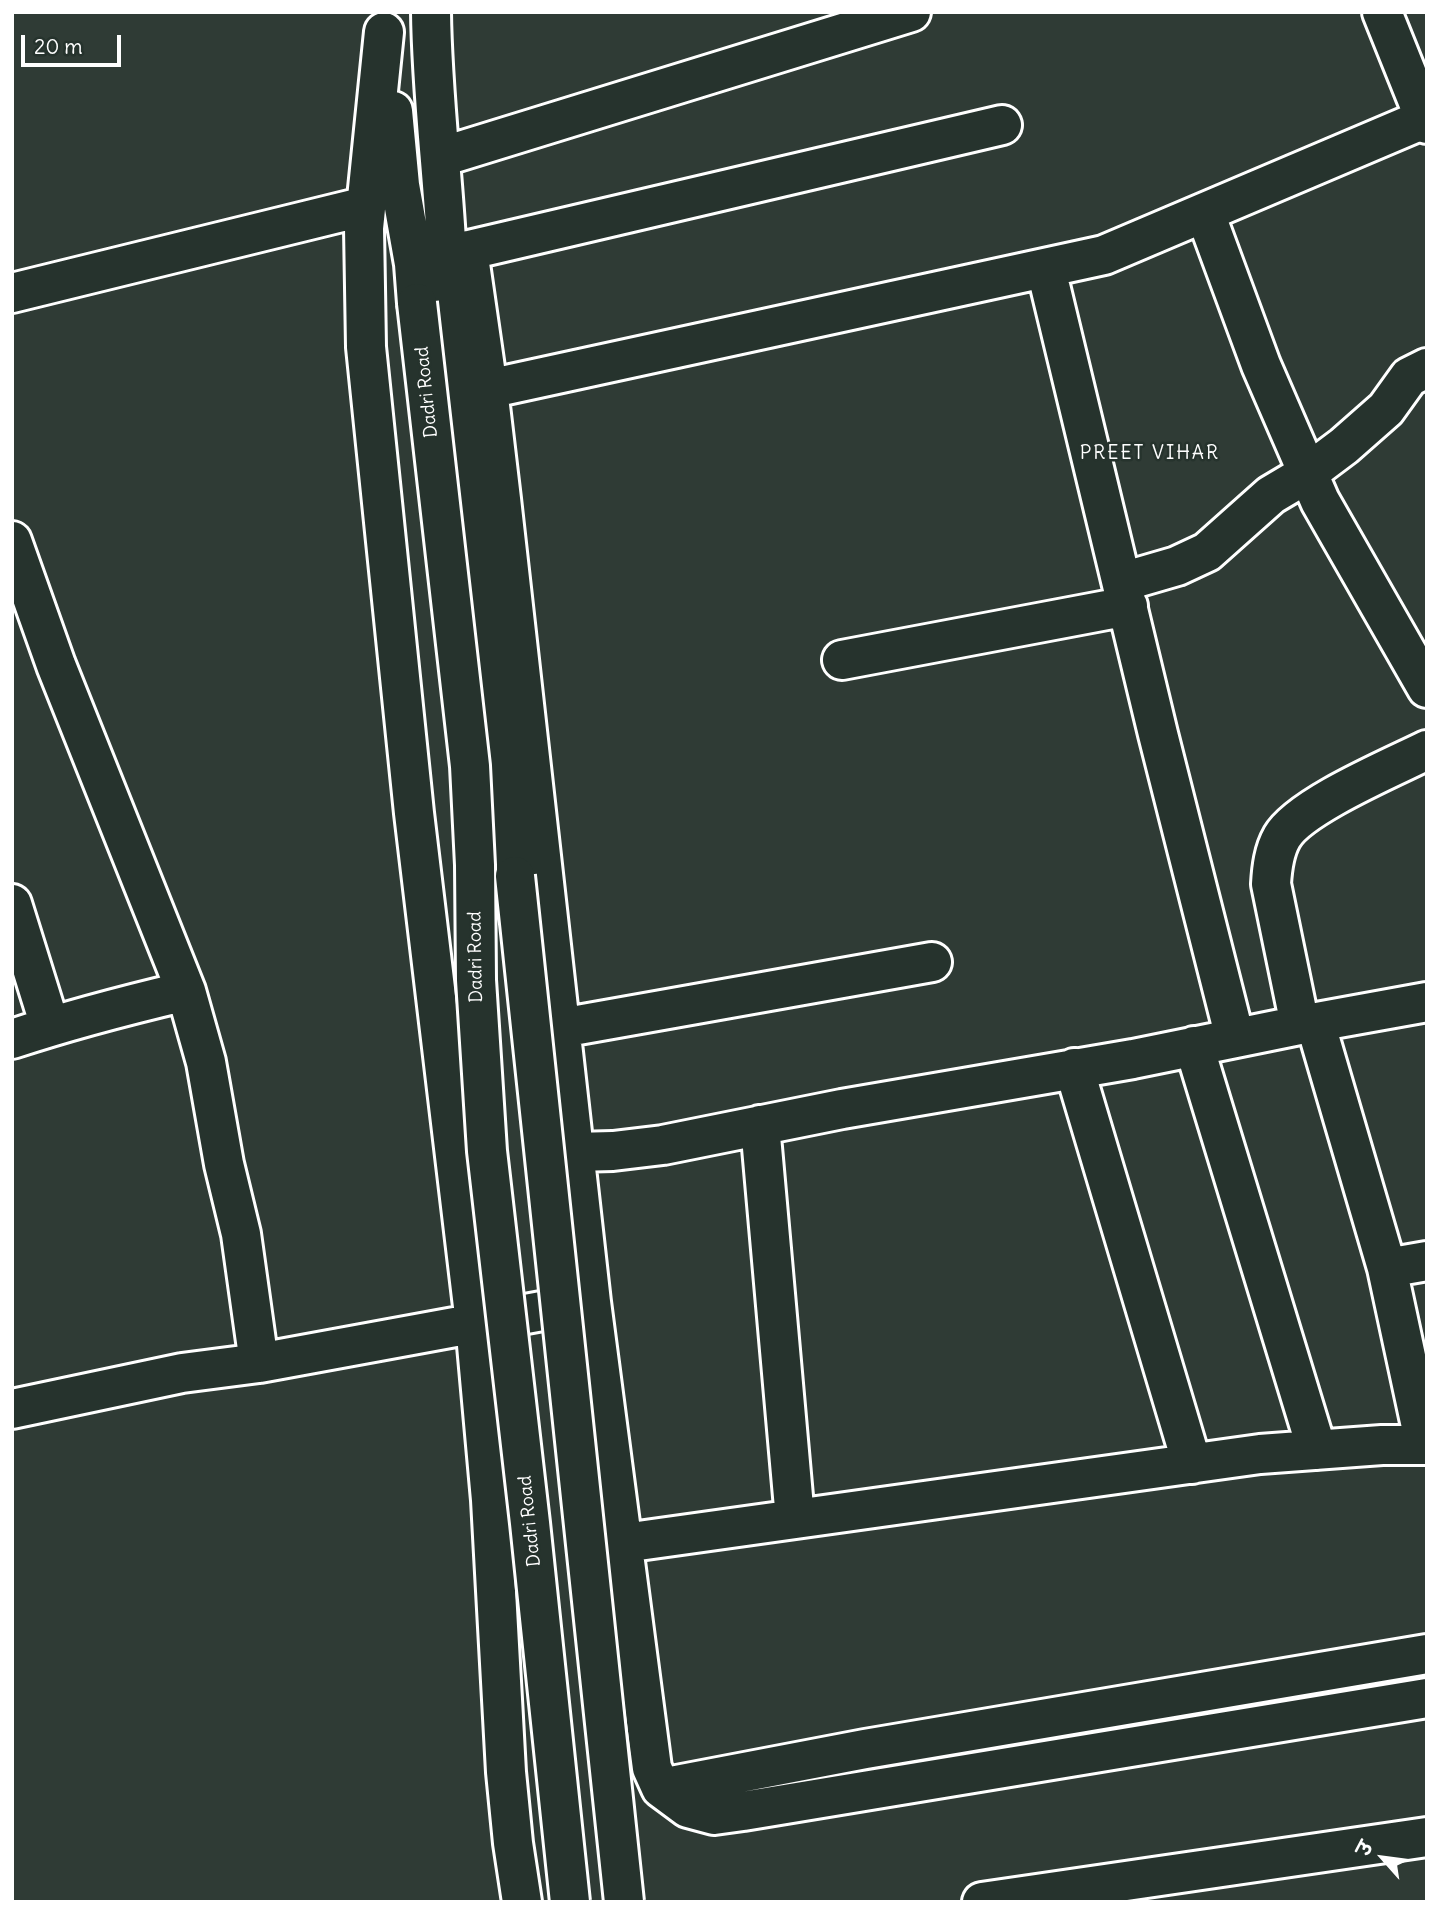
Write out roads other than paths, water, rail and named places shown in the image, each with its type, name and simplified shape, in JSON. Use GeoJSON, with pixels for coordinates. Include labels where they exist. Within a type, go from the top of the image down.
{"type":"FeatureCollection","features":[{"type":"Feature","properties":{"kind":"street","name":"Dadri Road"},"geometry":{"type":"LineString","coordinates":[[431,12],[432,69],[441,157],[458,253],[447,306],[515,876],[624,1902]]}},
{"type":"Feature","properties":{"kind":"street"},"geometry":{"type":"LineString","coordinates":[[441,157],[911,12]]}},
{"type":"Feature","properties":{"kind":"street"},"geometry":{"type":"LineString","coordinates":[[488,388],[1104,255],[1425,122],[1382,12]]}},
{"type":"Feature","properties":{"kind":"street","name":"Dadri Road"},"geometry":{"type":"LineString","coordinates":[[383,22],[400,186],[414,264],[470,766],[475,865],[476,980],[487,1151],[570,1902]]}},
{"type":"Feature","properties":{"kind":"street"},"geometry":{"type":"LineString","coordinates":[[383,22],[364,228],[366,347],[413,800],[475,1323],[491,1500],[506,1772],[522,1902]]}},
{"type":"Feature","properties":{"kind":"street"},"geometry":{"type":"LineString","coordinates":[[1002,125],[458,253],[488,388],[591,1302],[652,1768],[661,1788],[688,1808],[714,1815],[1427,1698]]}},
{"type":"Feature","properties":{"kind":"street"},"geometry":{"type":"LineString","coordinates":[[12,293],[366,206]]}},
{"type":"Feature","properties":{"kind":"street"},"geometry":{"type":"LineString","coordinates":[[1205,213],[1261,365],[1320,501],[1427,688]]}},
{"type":"Feature","properties":{"kind":"street"},"geometry":{"type":"LineString","coordinates":[[1046,269],[1235,1038]]}},
{"type":"Feature","properties":{"kind":"street"},"geometry":{"type":"LineString","coordinates":[[842,660],[1125,594],[1207,552],[1271,495],[1308,473],[1344,446],[1386,409],[1409,377],[1427,368]]}},
{"type":"Feature","properties":{"kind":"street"},"geometry":{"type":"LineString","coordinates":[[12,541],[56,665],[186,992],[206,1062],[224,1164],[240,1234],[259,1363]]}},
{"type":"Feature","properties":{"kind":"street"},"geometry":{"type":"LineString","coordinates":[[624,1543],[1260,1454],[1382,1445],[1426,1445],[1421,1400],[1387,1268],[1308,1024],[1271,884],[1277,848],[1284,834],[1298,819],[1427,750]]}},
{"type":"Feature","properties":{"kind":"street"},"geometry":{"type":"LineString","coordinates":[[12,904],[50,1026]]}},
{"type":"Feature","properties":{"kind":"street"},"geometry":{"type":"LineString","coordinates":[[561,1028],[932,962]]}},
{"type":"Feature","properties":{"kind":"street"},"geometry":{"type":"LineString","coordinates":[[12,1039],[119,1007],[186,992]]}},
{"type":"Feature","properties":{"kind":"street"},"geometry":{"type":"LineString","coordinates":[[575,1152],[663,1145],[892,1100],[1074,1069],[1427,1002]]}},
{"type":"Feature","properties":{"kind":"street"},"geometry":{"type":"LineString","coordinates":[[1194,1046],[1317,1450]]}},
{"type":"Feature","properties":{"kind":"street"},"geometry":{"type":"LineString","coordinates":[[1074,1069],[1192,1464]]}},
{"type":"Feature","properties":{"kind":"street"},"geometry":{"type":"LineString","coordinates":[[760,1125],[795,1519]]}},
{"type":"Feature","properties":{"kind":"street"},"geometry":{"type":"LineString","coordinates":[[1387,1268],[1427,1261]]}},
{"type":"Feature","properties":{"kind":"street"},"geometry":{"type":"LineString","coordinates":[[12,1409],[182,1373],[259,1363],[591,1302]]}},
{"type":"Feature","properties":{"kind":"street"},"geometry":{"type":"LineString","coordinates":[[661,1788],[891,1745],[1427,1654]]}},
{"type":"Feature","properties":{"kind":"street"},"geometry":{"type":"LineString","coordinates":[[982,1902],[1427,1837]]}},
{"type":"Feature","properties":{"kind":"district","name":"PREET VIHAR"},"geometry":{"type":"Point","coordinates":[1150,454]}}]}
